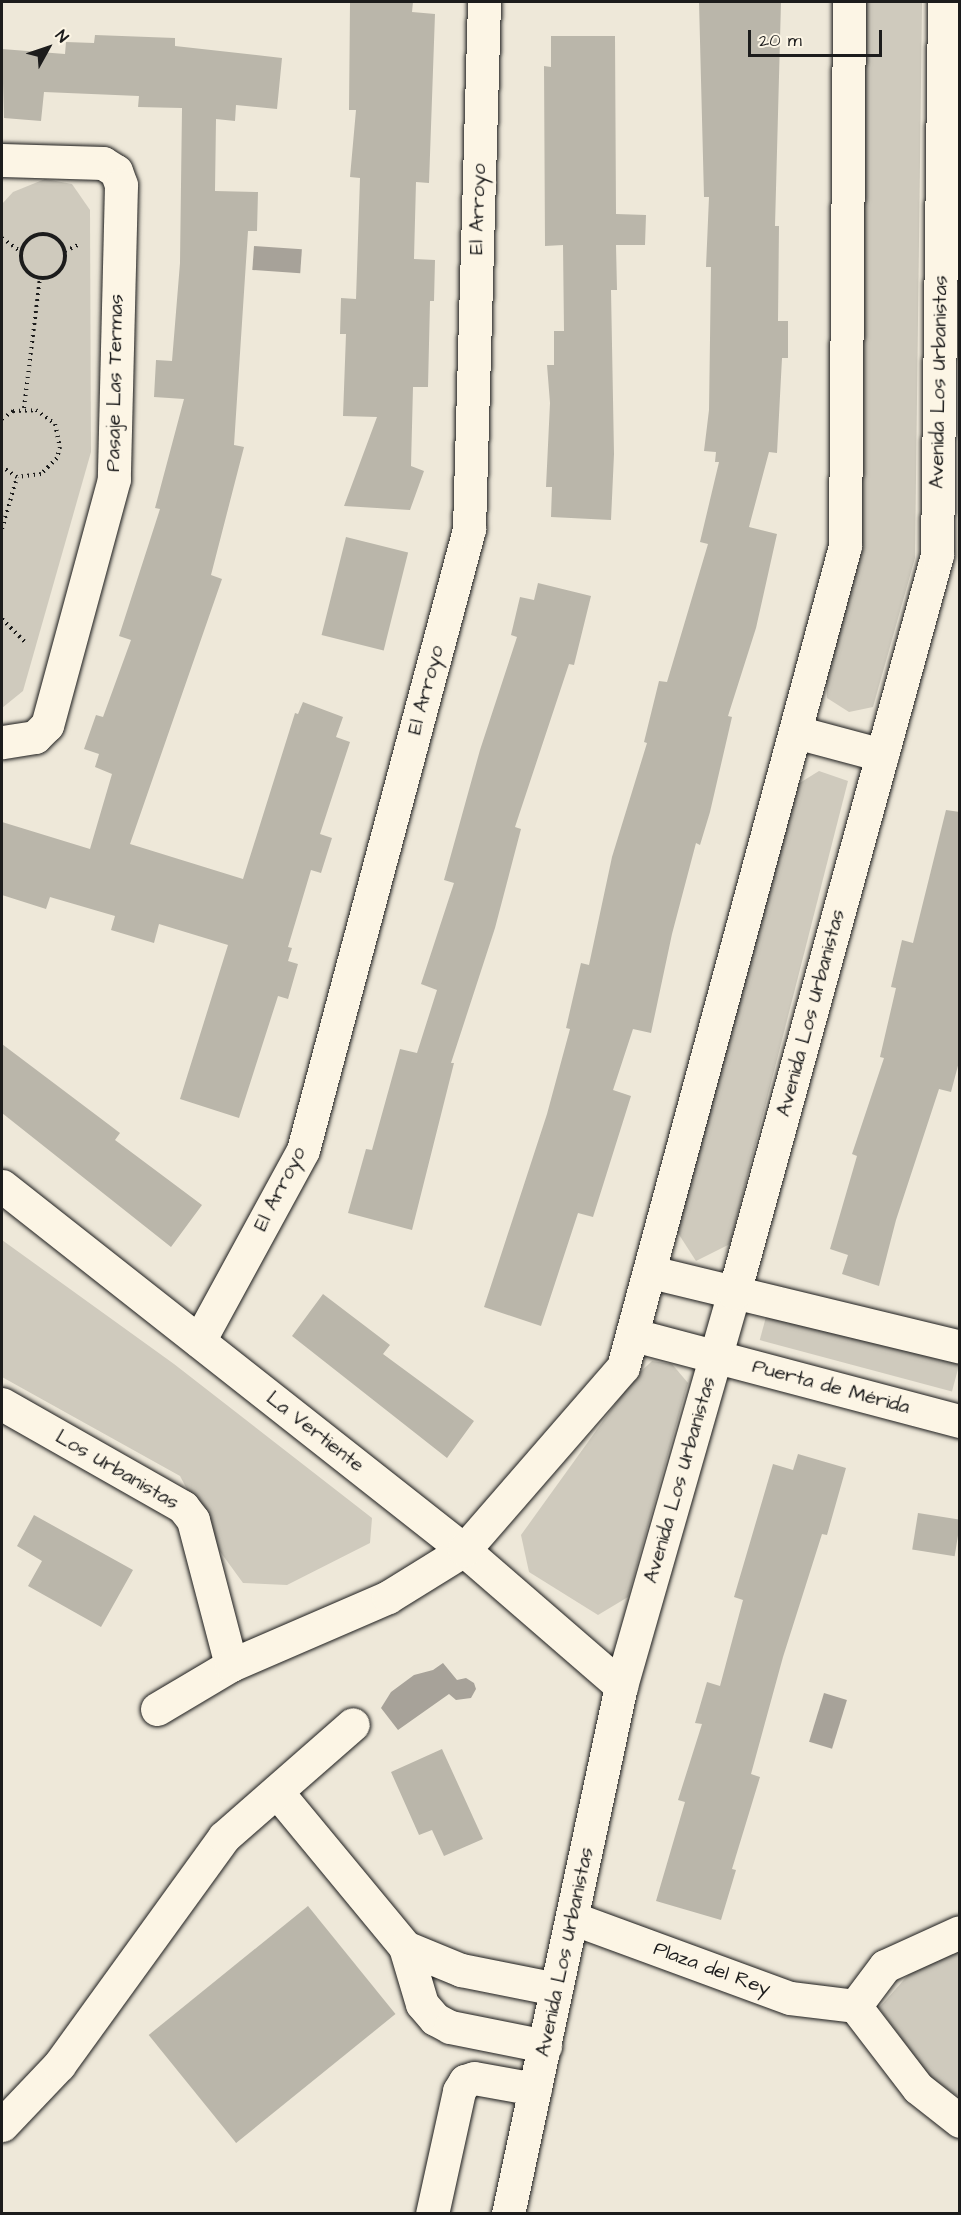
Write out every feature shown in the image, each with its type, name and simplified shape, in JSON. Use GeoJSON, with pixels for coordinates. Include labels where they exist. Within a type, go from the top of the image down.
{"type":"FeatureCollection","features":[{"type":"Feature","properties":{"kind":"street","name":"El Arroyo"},"geometry":{"type":"LineString","coordinates":[[199,1341],[303,1150],[469,529],[484,2]]}},
{"type":"Feature","properties":{"kind":"street"},"geometry":{"type":"LineString","coordinates":[[158,1708],[231,1665],[388,1597],[464,1550],[623,1367],[651,1272],[845,546],[849,2]]}},
{"type":"Feature","properties":{"kind":"street","name":"Avenida Los Urbanistas"},"geometry":{"type":"LineString","coordinates":[[508,2214],[621,1686],[734,1293],[937,555],[944,2]]}},
{"type":"Feature","properties":{"kind":"street","name":"Pasaje Las Termas"},"geometry":{"type":"LineString","coordinates":[[2,160],[103,163],[116,171],[121,185],[114,479],[46,725],[35,738],[2,742]]}},
{"type":"Feature","properties":{"kind":"street"},"geometry":{"type":"LineString","coordinates":[[796,732],[882,755]]}},
{"type":"Feature","properties":{"kind":"street","name":"La Vertiente"},"geometry":{"type":"LineString","coordinates":[[2,1186],[464,1550],[621,1686]]}},
{"type":"Feature","properties":{"kind":"street"},"geometry":{"type":"LineString","coordinates":[[651,1272],[960,1347]]}},
{"type":"Feature","properties":{"kind":"street","name":"Puerta de Mérida"},"geometry":{"type":"LineString","coordinates":[[633,1335],[960,1421]]}},
{"type":"Feature","properties":{"kind":"street","name":"Los Urbanistas"},"geometry":{"type":"LineString","coordinates":[[2,1404],[183,1507],[193,1520],[231,1665]]}},
{"type":"Feature","properties":{"kind":"street"},"geometry":{"type":"LineString","coordinates":[[2,2125],[59,2065],[224,1837],[353,1724]]}},
{"type":"Feature","properties":{"kind":"street"},"geometry":{"type":"LineString","coordinates":[[277,1792],[405,1947],[422,2004],[435,2019],[450,2027],[545,2046]]}},
{"type":"Feature","properties":{"kind":"street","name":"Plaza del Rey"},"geometry":{"type":"LineString","coordinates":[[572,1918],[790,1998],[855,2006]]}},
{"type":"Feature","properties":{"kind":"street"},"geometry":{"type":"LineString","coordinates":[[960,1932],[885,1966],[855,2006],[918,2088],[960,2121]]}},
{"type":"Feature","properties":{"kind":"street"},"geometry":{"type":"LineString","coordinates":[[405,1947],[461,1970],[556,1989]]}},
{"type":"Feature","properties":{"kind":"street"},"geometry":{"type":"LineString","coordinates":[[432,2214],[459,2091],[465,2081],[474,2078],[535,2089]]}},
{"type":"Feature","properties":{"kind":"path"},"geometry":{"type":"LineString","coordinates":[[2,238],[21,252],[28,272],[40,278],[54,275],[63,267],[63,244],[42,233],[28,239],[21,252]]}},
{"type":"Feature","properties":{"kind":"path"},"geometry":{"type":"LineString","coordinates":[[24,408],[40,278]]}},
{"type":"Feature","properties":{"kind":"path"},"geometry":{"type":"LineString","coordinates":[[2,419],[24,408],[46,415],[55,424],[60,447],[51,468],[29,478],[17,477],[2,467]]}},
{"type":"Feature","properties":{"kind":"path"},"geometry":{"type":"LineString","coordinates":[[2,529],[17,477]]}},
{"type":"Feature","properties":{"kind":"shaded area"},"geometry":{"type":"Polygon","coordinates":[[[865,2],[922,2],[915,558],[873,707],[849,712],[827,698],[826,677],[865,2]]]}},
{"type":"Feature","properties":{"kind":"shaded area"},"geometry":{"type":"Polygon","coordinates":[[[45,179],[72,184],[90,210],[91,452],[23,691],[2,708],[2,204],[13,192],[45,179]]]}},
{"type":"Feature","properties":{"kind":"shaded area"},"geometry":{"type":"Polygon","coordinates":[[[254,246],[302,249],[300,273],[252,270],[254,246]]]}},
{"type":"Feature","properties":{"kind":"shaded area"},"geometry":{"type":"Polygon","coordinates":[[[819,771],[848,781],[730,1244],[696,1261],[676,1230],[798,784],[819,771]]]}},
{"type":"Feature","properties":{"kind":"shaded area"},"geometry":{"type":"Polygon","coordinates":[[[2,1240],[174,1364],[372,1518],[370,1543],[287,1585],[243,1583],[219,1550],[180,1476],[2,1377],[2,1240]]]}},
{"type":"Feature","properties":{"kind":"shaded area"},"geometry":{"type":"Polygon","coordinates":[[[767,1313],[959,1365],[952,1392],[760,1340],[767,1313]]]}},
{"type":"Feature","properties":{"kind":"shaded area"},"geometry":{"type":"Polygon","coordinates":[[[652,1361],[672,1364],[688,1383],[628,1597],[598,1615],[529,1572],[521,1535],[634,1378],[652,1361]]]}},
{"type":"Feature","properties":{"kind":"shaded area"},"geometry":{"type":"Polygon","coordinates":[[[443,1663],[457,1680],[466,1678],[474,1683],[476,1689],[471,1698],[456,1700],[449,1694],[398,1730],[381,1708],[391,1692],[414,1675],[433,1670],[443,1663]]]}},
{"type":"Feature","properties":{"kind":"shaded area"},"geometry":{"type":"Polygon","coordinates":[[[824,1693],[847,1700],[832,1749],[809,1742],[824,1693]]]}},
{"type":"Feature","properties":{"kind":"shaded area"},"geometry":{"type":"Polygon","coordinates":[[[959,1951],[959,2097],[931,2078],[879,2008],[909,1974],[959,1951]]]}},
{"type":"Feature","properties":{"kind":"building"},"geometry":{"type":"Polygon","coordinates":[[[350,2],[413,2],[412,12],[435,14],[429,183],[416,182],[414,259],[435,260],[434,301],[430,301],[428,387],[413,387],[411,466],[424,471],[410,510],[344,506],[377,417],[343,416],[346,334],[340,334],[341,298],[356,299],[360,178],[350,177],[356,110],[349,110],[350,2]]]}},
{"type":"Feature","properties":{"kind":"building"},"geometry":{"type":"Polygon","coordinates":[[[699,2],[781,2],[775,226],[779,226],[778,321],[788,321],[788,358],[782,358],[777,453],[769,452],[749,527],[777,534],[756,628],[728,716],[732,717],[710,812],[700,845],[696,843],[672,934],[651,1033],[633,1029],[613,1090],[631,1096],[593,1217],[578,1213],[541,1326],[484,1307],[547,1114],[570,1029],[566,1028],[581,963],[589,965],[612,857],[647,743],[644,742],[659,681],[667,682],[708,544],[700,542],[719,462],[715,462],[716,452],[704,451],[709,410],[711,267],[706,267],[709,197],[704,197],[699,2]]]}},
{"type":"Feature","properties":{"kind":"building"},"geometry":{"type":"Polygon","coordinates":[[[95,35],[175,38],[175,46],[282,58],[277,109],[236,105],[235,121],[216,119],[215,191],[258,192],[257,231],[248,231],[234,445],[244,447],[211,575],[222,579],[130,844],[243,879],[295,713],[298,714],[303,702],[343,717],[336,737],[350,742],[320,834],[332,838],[321,873],[311,870],[288,947],[292,948],[288,961],[298,964],[288,999],[278,996],[239,1118],[180,1099],[228,945],[159,924],[154,943],[111,930],[115,916],[50,897],[46,909],[2,895],[2,822],[90,849],[112,774],[95,767],[99,754],[84,749],[96,715],[103,717],[131,640],[119,636],[160,509],[155,508],[184,399],[154,397],[156,360],[172,361],[180,263],[182,108],[138,107],[139,96],[44,92],[41,121],[4,118],[2,49],[65,54],[66,42],[94,43],[95,35]]]}},
{"type":"Feature","properties":{"kind":"building"},"geometry":{"type":"Polygon","coordinates":[[[551,36],[615,36],[616,214],[646,215],[645,245],[616,245],[617,290],[611,290],[614,454],[611,520],[551,517],[552,487],[546,487],[550,403],[547,365],[554,365],[554,331],[564,331],[563,245],[545,246],[544,66],[551,67],[551,36]]]}},
{"type":"Feature","properties":{"kind":"building"},"geometry":{"type":"Polygon","coordinates":[[[346,537],[408,552],[384,650],[322,635],[346,537]]]}},
{"type":"Feature","properties":{"kind":"building"},"geometry":{"type":"Polygon","coordinates":[[[538,583],[591,596],[574,665],[569,664],[515,827],[521,829],[495,928],[451,1063],[454,1063],[412,1230],[348,1213],[366,1149],[372,1150],[400,1049],[417,1053],[437,990],[421,984],[454,883],[444,880],[480,750],[517,637],[511,635],[520,597],[534,600],[538,583]]]}},
{"type":"Feature","properties":{"kind":"building"},"geometry":{"type":"Polygon","coordinates":[[[946,810],[960,812],[960,1058],[951,1092],[939,1089],[896,1220],[879,1286],[842,1274],[848,1255],[830,1249],[857,1156],[852,1154],[884,1058],[880,1057],[896,988],[891,987],[902,940],[913,943],[946,810]]]}},
{"type":"Feature","properties":{"kind":"building"},"geometry":{"type":"Polygon","coordinates":[[[2,1044],[120,1133],[115,1140],[202,1205],[171,1247],[2,1113],[2,1044]]]}},
{"type":"Feature","properties":{"kind":"building"},"geometry":{"type":"Polygon","coordinates":[[[323,1294],[390,1345],[383,1354],[474,1421],[447,1458],[292,1336],[323,1294]]]}},
{"type":"Feature","properties":{"kind":"building"},"geometry":{"type":"Polygon","coordinates":[[[798,1454],[846,1468],[827,1535],[822,1534],[783,1657],[751,1774],[760,1777],[732,1869],[736,1870],[721,1920],[656,1901],[685,1802],[678,1800],[702,1724],[695,1723],[707,1682],[720,1686],[743,1600],[734,1597],[773,1464],[793,1470],[798,1454]]]}},
{"type":"Feature","properties":{"kind":"building"},"geometry":{"type":"Polygon","coordinates":[[[918,1513],[960,1520],[955,1556],[912,1550],[918,1513]]]}},
{"type":"Feature","properties":{"kind":"building"},"geometry":{"type":"Polygon","coordinates":[[[34,1515],[133,1570],[101,1627],[28,1586],[42,1561],[17,1546],[34,1515]]]}},
{"type":"Feature","properties":{"kind":"building"},"geometry":{"type":"Polygon","coordinates":[[[442,1749],[483,1839],[444,1856],[432,1830],[419,1835],[391,1772],[442,1749]]]}},
{"type":"Feature","properties":{"kind":"building"},"geometry":{"type":"Polygon","coordinates":[[[308,1906],[395,2014],[236,2143],[149,2035],[308,1906]]]}}]}
